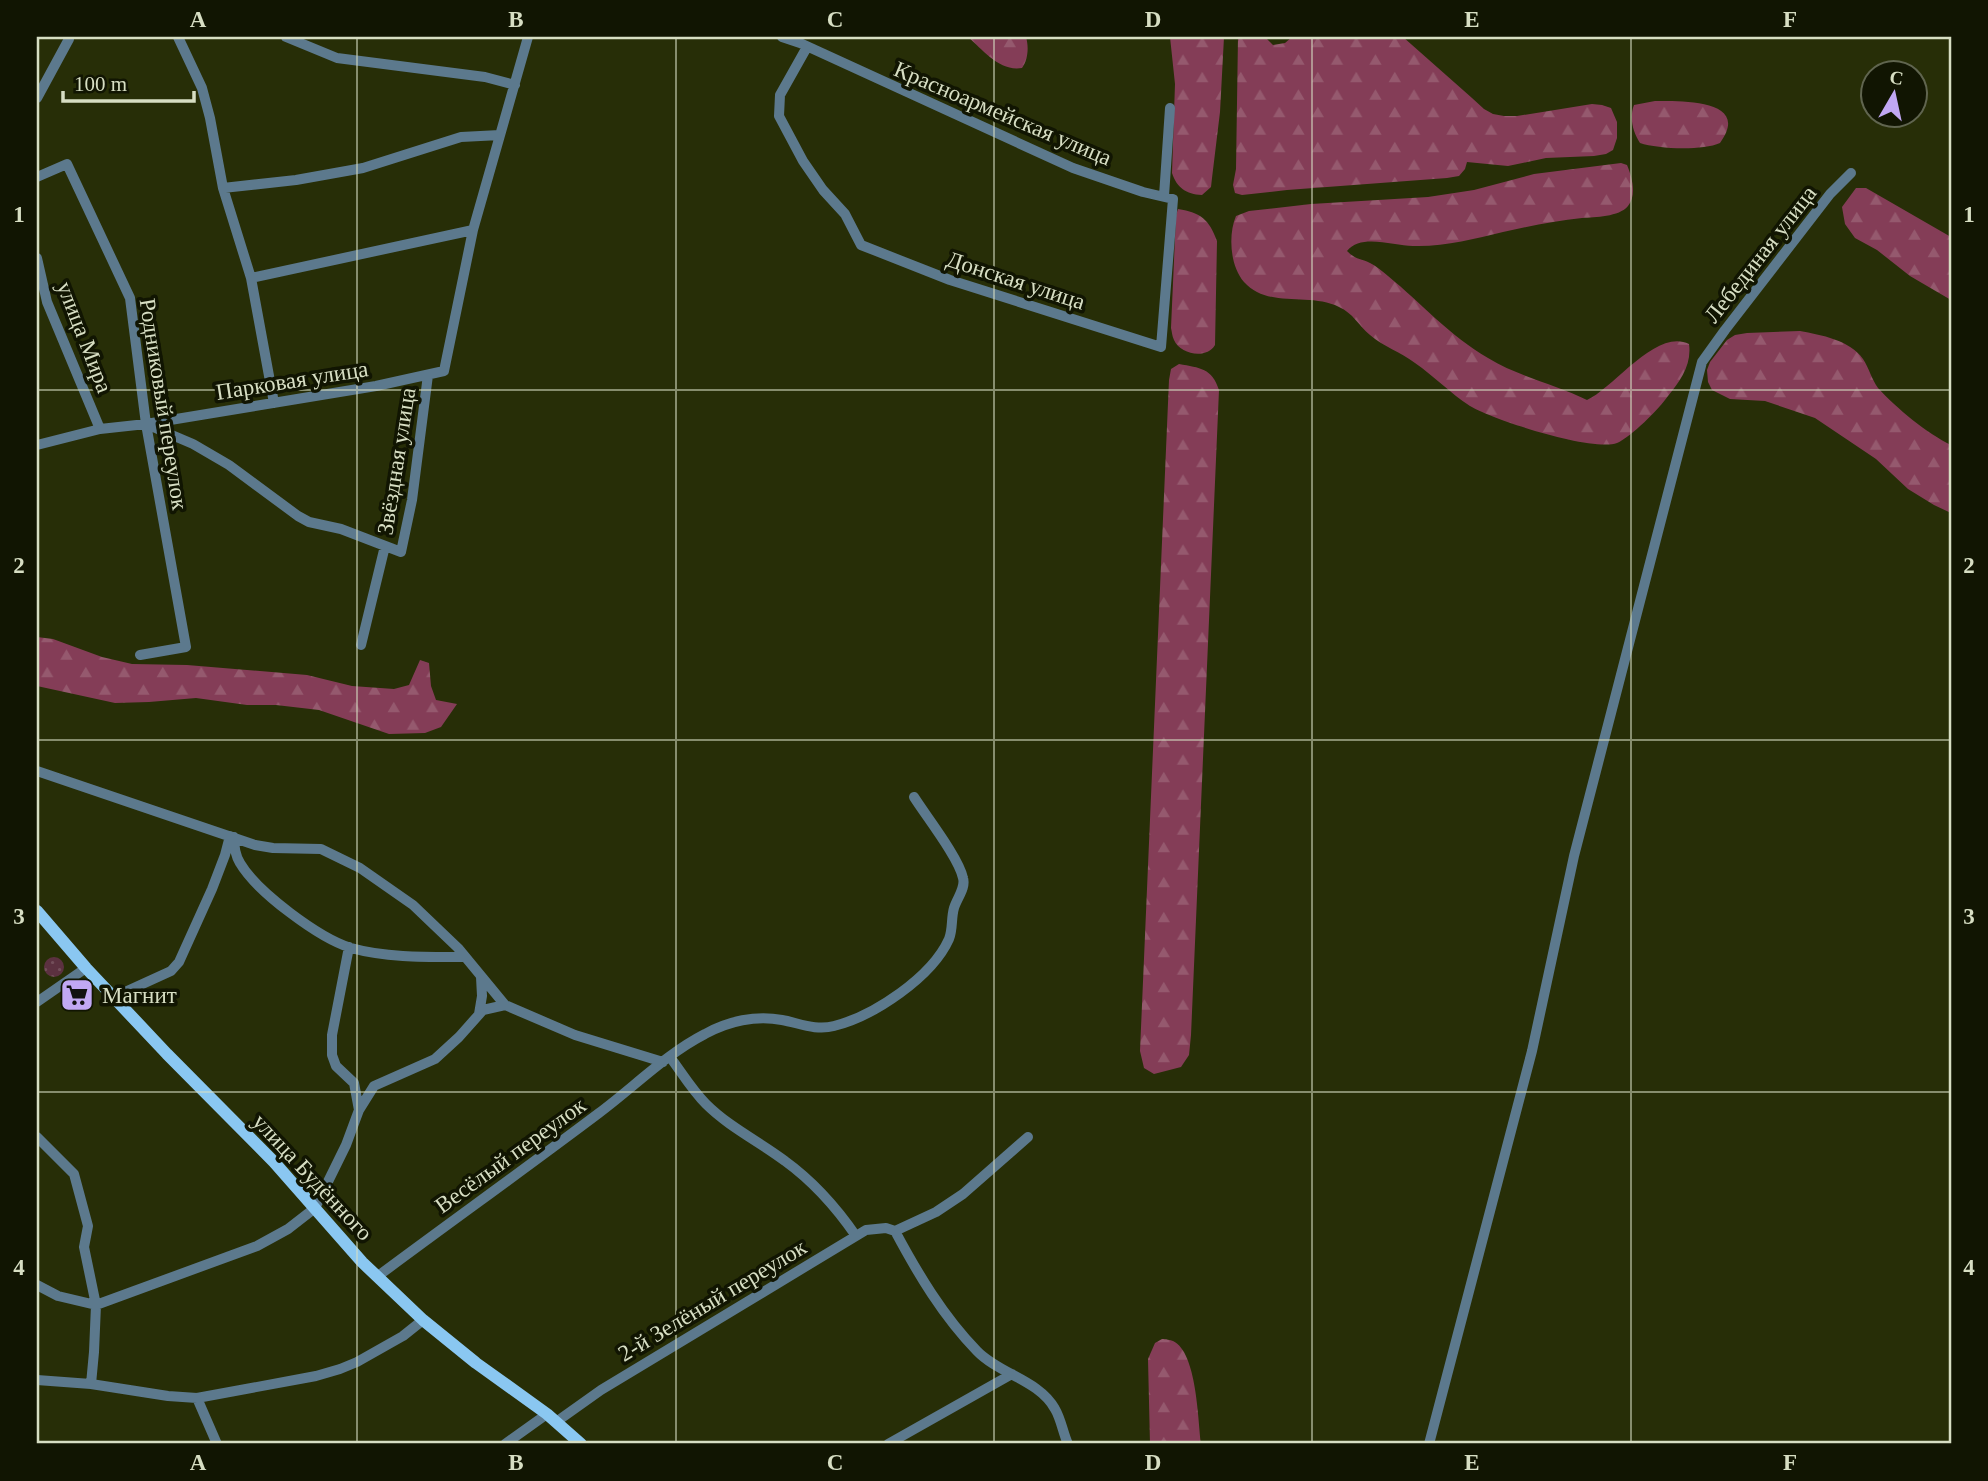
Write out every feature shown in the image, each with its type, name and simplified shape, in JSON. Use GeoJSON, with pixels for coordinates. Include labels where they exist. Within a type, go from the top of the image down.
{"type":"FeatureCollection","features":[{"type":"Feature","properties":{"kind":"main road","name":"улица Будённого"},"geometry":{"type":"LineString","coordinates":[[37,911],[86,968],[274,1163],[362,1262],[423,1320],[581,1444]]}},
{"type":"Feature","properties":{"kind":"street"},"geometry":{"type":"LineString","coordinates":[[178,37],[202,89],[211,118],[223,188],[251,278],[274,403]]}},
{"type":"Feature","properties":{"kind":"street"},"geometry":{"type":"LineString","coordinates":[[286,37],[337,58],[485,76],[514,85]]}},
{"type":"Feature","properties":{"kind":"street"},"geometry":{"type":"LineString","coordinates":[[251,278],[473,230],[528,37]]}},
{"type":"Feature","properties":{"kind":"street","name":"Красноармейская улица"},"geometry":{"type":"LineString","coordinates":[[782,37],[1073,168],[1168,198]]}},
{"type":"Feature","properties":{"kind":"street"},"geometry":{"type":"LineString","coordinates":[[37,98],[69,39]]}},
{"type":"Feature","properties":{"kind":"street","name":"Донская улица"},"geometry":{"type":"LineString","coordinates":[[807,47],[780,95],[779,116],[803,161],[823,190],[845,214],[861,244],[950,280],[1161,347],[1168,198]]}},
{"type":"Feature","properties":{"kind":"street"},"geometry":{"type":"LineString","coordinates":[[1168,198],[1170,108]]}},
{"type":"Feature","properties":{"kind":"street"},"geometry":{"type":"LineString","coordinates":[[223,188],[296,180],[363,168],[461,137],[500,135]]}},
{"type":"Feature","properties":{"kind":"street","name":"Родниковый переулок"},"geometry":{"type":"LineString","coordinates":[[37,177],[67,164],[130,298],[146,424],[186,647],[140,655]]}},
{"type":"Feature","properties":{"kind":"street","name":"Лебединая улица"},"geometry":{"type":"LineString","coordinates":[[1429,1444],[1532,1051],[1578,842],[1702,362],[1830,194],[1851,173]]}},
{"type":"Feature","properties":{"kind":"street","name":"Парковая улица"},"geometry":{"type":"LineString","coordinates":[[37,445],[100,429],[146,424],[376,386],[444,371],[473,230]]}},
{"type":"Feature","properties":{"kind":"street","name":"улица Мира"},"geometry":{"type":"LineString","coordinates":[[37,258],[47,302],[100,429]]}},
{"type":"Feature","properties":{"kind":"street","name":"Звёздная улица"},"geometry":{"type":"LineString","coordinates":[[401,552],[412,500],[428,375]]}},
{"type":"Feature","properties":{"kind":"street","name":"Парковая улица"},"geometry":{"type":"LineString","coordinates":[[146,424],[193,444],[229,465],[309,522],[341,529],[401,552]]}},
{"type":"Feature","properties":{"kind":"street","name":"Звёздная улица"},"geometry":{"type":"LineString","coordinates":[[360,645],[385,546]]}},
{"type":"Feature","properties":{"kind":"street"},"geometry":{"type":"LineString","coordinates":[[37,771],[255,845],[273,849],[321,849],[360,869],[413,905],[465,957],[505,1005],[575,1035],[667,1059],[721,1118],[802,1174],[839,1211],[856,1236]]}},
{"type":"Feature","properties":{"kind":"street","name":"Весёлый переулок"},"geometry":{"type":"LineString","coordinates":[[378,1276],[704,1034],[726,1025],[760,1018],[814,1027],[834,1026],[880,1006],[906,988],[928,968],[949,938],[954,908],[964,885],[963,876],[953,856],[914,797]]}},
{"type":"Feature","properties":{"kind":"street"},"geometry":{"type":"LineString","coordinates":[[232,837],[238,861],[263,891],[289,912],[349,947],[397,955],[465,957]]}},
{"type":"Feature","properties":{"kind":"street"},"geometry":{"type":"LineString","coordinates":[[114,997],[171,971],[178,962],[212,889],[232,837]]}},
{"type":"Feature","properties":{"kind":"street"},"geometry":{"type":"LineString","coordinates":[[349,947],[332,1035],[332,1055],[336,1066],[354,1083],[359,1110]]}},
{"type":"Feature","properties":{"kind":"street"},"geometry":{"type":"LineString","coordinates":[[37,1002],[86,968]]}},
{"type":"Feature","properties":{"kind":"street"},"geometry":{"type":"LineString","coordinates":[[479,1014],[481,977]]}},
{"type":"Feature","properties":{"kind":"street"},"geometry":{"type":"LineString","coordinates":[[37,1285],[58,1296],[96,1306],[257,1246],[288,1229],[315,1208],[346,1145],[359,1110],[374,1086],[435,1059],[479,1014],[489,1008],[505,1005]]}},
{"type":"Feature","properties":{"kind":"street"},"geometry":{"type":"LineString","coordinates":[[37,1137],[74,1174],[88,1226],[84,1247],[96,1306],[90,1384]]}},
{"type":"Feature","properties":{"kind":"street","name":"2-й Зелёный переулок"},"geometry":{"type":"LineString","coordinates":[[505,1444],[601,1390],[866,1230],[886,1228],[895,1231],[936,1212],[963,1194],[1028,1137]]}},
{"type":"Feature","properties":{"kind":"street"},"geometry":{"type":"LineString","coordinates":[[895,1231],[933,1297],[977,1350],[986,1359],[1037,1390],[1054,1407],[1068,1444]]}},
{"type":"Feature","properties":{"kind":"street"},"geometry":{"type":"LineString","coordinates":[[37,1380],[197,1398],[340,1369],[358,1362],[403,1336],[423,1320]]}},
{"type":"Feature","properties":{"kind":"street"},"geometry":{"type":"LineString","coordinates":[[888,1444],[1012,1374]]}},
{"type":"Feature","properties":{"kind":"street"},"geometry":{"type":"LineString","coordinates":[[197,1398],[217,1444]]}},
{"type":"Feature","properties":{"kind":"shaded area"},"geometry":{"type":"Polygon","coordinates":[[[54,957],[61,960],[64,967],[61,974],[54,977],[47,974],[44,967],[47,960],[54,957]]]}},
{"type":"Feature","properties":{"kind":"green space"},"geometry":{"type":"Polygon","coordinates":[[[968,37],[1026,37],[1027,53],[1024,65],[1022,68],[1006,67],[986,54],[968,37]]]}},
{"type":"Feature","properties":{"kind":"green space"},"geometry":{"type":"Polygon","coordinates":[[[1170,37],[1224,37],[1220,112],[1211,187],[1202,195],[1183,189],[1172,173],[1175,84],[1170,37]]]}},
{"type":"Feature","properties":{"kind":"green space"},"geometry":{"type":"Polygon","coordinates":[[[1238,37],[1265,37],[1273,45],[1285,43],[1292,37],[1403,37],[1493,114],[1517,116],[1592,104],[1602,105],[1611,108],[1617,122],[1617,138],[1613,150],[1594,156],[1546,158],[1508,166],[1467,162],[1459,176],[1447,178],[1242,195],[1235,193],[1233,185],[1236,169],[1238,37]]]}},
{"type":"Feature","properties":{"kind":"green space"},"geometry":{"type":"Polygon","coordinates":[[[1655,101],[1681,101],[1720,110],[1727,118],[1727,129],[1720,143],[1692,148],[1668,148],[1640,143],[1632,125],[1634,105],[1655,101]]]}},
{"type":"Feature","properties":{"kind":"green space"},"geometry":{"type":"Polygon","coordinates":[[[1621,163],[1627,165],[1629,170],[1633,186],[1632,197],[1624,210],[1613,214],[1542,224],[1447,244],[1413,246],[1369,242],[1353,246],[1347,251],[1379,269],[1448,330],[1488,358],[1587,400],[1663,344],[1676,341],[1689,344],[1687,366],[1664,402],[1630,435],[1617,443],[1605,445],[1566,439],[1482,412],[1463,401],[1410,359],[1375,339],[1344,310],[1327,303],[1277,298],[1254,290],[1239,275],[1233,259],[1233,224],[1236,216],[1249,211],[1311,204],[1428,197],[1474,190],[1534,174],[1621,163]]]}},
{"type":"Feature","properties":{"kind":"green space"},"geometry":{"type":"Polygon","coordinates":[[[1856,188],[1866,188],[1951,237],[1951,300],[1855,238],[1845,224],[1842,207],[1856,188]]]}},
{"type":"Feature","properties":{"kind":"green space"},"geometry":{"type":"Polygon","coordinates":[[[1178,209],[1203,218],[1211,227],[1217,241],[1215,345],[1206,353],[1187,352],[1182,349],[1173,338],[1171,328],[1178,209]]]}},
{"type":"Feature","properties":{"kind":"green space"},"geometry":{"type":"Polygon","coordinates":[[[1800,331],[1835,339],[1851,347],[1863,359],[1876,385],[1885,396],[1923,427],[1951,445],[1951,513],[1908,489],[1876,459],[1815,418],[1765,401],[1730,399],[1712,390],[1707,370],[1727,340],[1747,333],[1800,331]]]}},
{"type":"Feature","properties":{"kind":"green space"},"geometry":{"type":"Polygon","coordinates":[[[1179,364],[1209,373],[1219,390],[1191,1035],[1189,1055],[1181,1067],[1154,1074],[1144,1068],[1140,1051],[1169,380],[1171,369],[1179,364]]]}},
{"type":"Feature","properties":{"kind":"green space"},"geometry":{"type":"Polygon","coordinates":[[[37,637],[53,639],[102,657],[132,664],[187,665],[307,675],[352,686],[394,689],[409,685],[420,660],[429,663],[431,686],[436,700],[457,704],[441,727],[425,733],[389,734],[319,710],[276,705],[247,705],[196,698],[115,703],[37,686],[37,637]]]}},
{"type":"Feature","properties":{"kind":"green space"},"geometry":{"type":"Polygon","coordinates":[[[1162,1339],[1173,1341],[1187,1358],[1195,1388],[1201,1444],[1150,1444],[1148,1359],[1155,1343],[1162,1339]]]}},
{"type":"Feature","properties":{"kind":"place","name":"Магнит"},"geometry":{"type":"Point","coordinates":[77,995]}}]}
